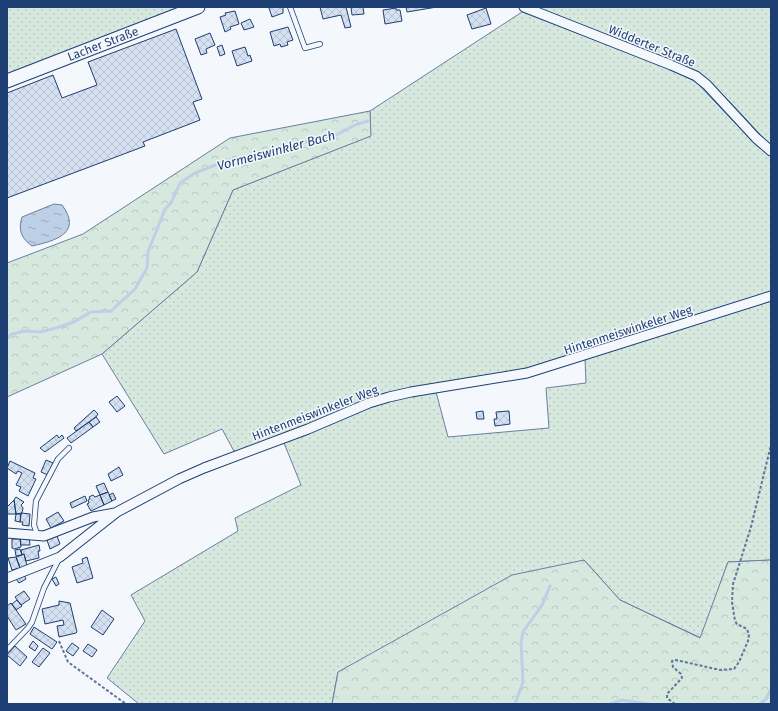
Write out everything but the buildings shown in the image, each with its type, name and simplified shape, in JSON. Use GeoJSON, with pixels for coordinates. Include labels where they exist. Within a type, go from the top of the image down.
{"type":"FeatureCollection","features":[{"type":"Feature","properties":{"kind":"street","name":"Lacher Straße"},"geometry":{"type":"LineString","coordinates":[[7,81],[198,7]]}},
{"type":"Feature","properties":{"kind":"street","name":"Widderter Straße"},"geometry":{"type":"LineString","coordinates":[[524,7],[696,76],[707,85],[756,138],[771,151]]}},
{"type":"Feature","properties":{"kind":"street","name":"Hintenmeiswinkeler Weg"},"geometry":{"type":"LineString","coordinates":[[7,578],[60,557],[117,512],[149,494],[192,473],[308,429],[369,403],[411,392],[527,373],[771,296]]}},
{"type":"Feature","properties":{"kind":"street"},"geometry":{"type":"LineString","coordinates":[[7,533],[48,534],[93,517],[117,512]]}},
{"type":"Feature","properties":{"kind":"lane"},"geometry":{"type":"LineString","coordinates":[[290,7],[305,48],[320,44]]}},
{"type":"Feature","properties":{"kind":"lane"},"geometry":{"type":"LineString","coordinates":[[37,534],[34,525],[36,501],[58,459],[69,448]]}},
{"type":"Feature","properties":{"kind":"lane"},"geometry":{"type":"LineString","coordinates":[[7,650],[32,622],[44,588],[60,557]]}},
{"type":"Feature","properties":{"kind":"path"},"geometry":{"type":"LineString","coordinates":[[675,704],[668,698],[667,694],[682,678],[681,674],[673,667],[672,662],[676,660],[720,670],[731,670],[738,665],[748,641],[749,635],[747,629],[737,624],[734,618],[732,602],[734,584],[751,527],[771,445]]}},
{"type":"Feature","properties":{"kind":"path"},"geometry":{"type":"LineString","coordinates":[[59,641],[68,662],[126,704]]}},
{"type":"Feature","properties":{"kind":"green space"},"geometry":{"type":"Polygon","coordinates":[[[7,7],[189,7],[7,76],[7,7]]]}},
{"type":"Feature","properties":{"kind":"green space"},"geometry":{"type":"Polygon","coordinates":[[[535,7],[771,7],[771,146],[717,90],[705,80],[679,63],[535,7]]]}},
{"type":"Feature","properties":{"kind":"green space"},"geometry":{"type":"Polygon","coordinates":[[[522,12],[681,73],[697,83],[757,146],[771,156],[771,293],[540,366],[385,394],[235,453],[222,429],[164,454],[102,354],[197,272],[233,190],[370,136],[370,111],[522,12]]]}},
{"type":"Feature","properties":{"kind":"green space"},"geometry":{"type":"Polygon","coordinates":[[[370,111],[371,136],[233,190],[197,272],[102,354],[7,397],[7,263],[83,234],[230,138],[370,111]]]}},
{"type":"Feature","properties":{"kind":"green space"},"geometry":{"type":"Polygon","coordinates":[[[771,301],[771,560],[728,562],[701,638],[620,600],[584,560],[338,672],[332,704],[139,704],[107,678],[145,621],[131,595],[238,531],[235,518],[301,485],[284,443],[369,406],[436,392],[448,437],[549,428],[546,388],[586,383],[585,359],[771,301]]]}},
{"type":"Feature","properties":{"kind":"green space"},"geometry":{"type":"Polygon","coordinates":[[[584,560],[620,600],[700,638],[728,562],[771,560],[771,704],[332,704],[338,672],[512,575],[584,560]]]}},
{"type":"Feature","properties":{"kind":"water"},"geometry":{"type":"Polygon","coordinates":[[[54,204],[62,205],[68,215],[68,229],[64,234],[57,238],[32,246],[25,240],[21,233],[20,226],[22,217],[54,204]]]}},
{"type":"Feature","properties":{"kind":"waterway","name":"Vormeiswinkler Bach"},"geometry":{"type":"LineString","coordinates":[[7,338],[12,334],[25,331],[40,332],[56,328],[74,322],[91,312],[111,311],[135,289],[147,268],[148,252],[165,209],[171,203],[180,183],[195,173],[228,160],[250,158],[272,149],[288,147],[299,143],[336,135],[355,125],[368,121]]}},
{"type":"Feature","properties":{"kind":"waterway"},"geometry":{"type":"LineString","coordinates":[[515,704],[523,682],[521,643],[523,632],[542,605],[550,586]]}},
{"type":"Feature","properties":{"kind":"waterway"},"geometry":{"type":"LineString","coordinates":[[760,704],[766,699],[771,689]]}},
{"type":"Feature","properties":{"kind":"waterway"},"geometry":{"type":"LineString","coordinates":[[610,704],[622,700],[649,704]]}}]}
